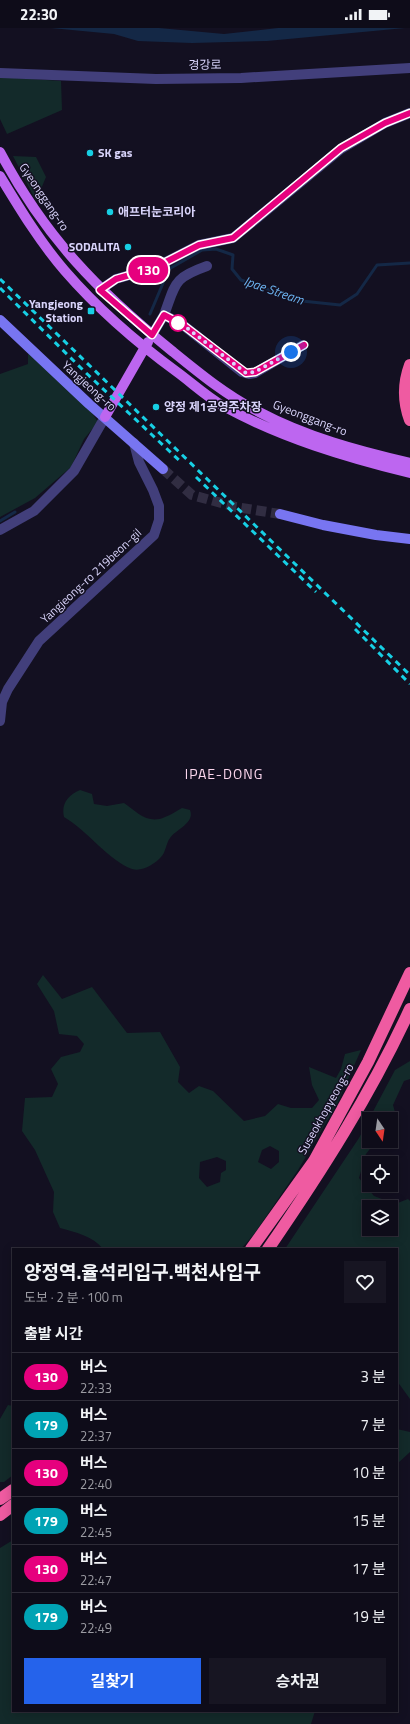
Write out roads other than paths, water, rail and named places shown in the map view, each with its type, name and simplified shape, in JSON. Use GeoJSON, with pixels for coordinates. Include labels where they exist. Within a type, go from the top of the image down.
{"type":"FeatureCollection","features":[{"type":"Feature","properties":{"kind":"highway"},"geometry":{"type":"LineString","coordinates":[[410,366],[404,387],[406,411],[410,420]]}},
{"type":"Feature","properties":{"kind":"highway","name":"Suseokhopyeong-ro"},"geometry":{"type":"LineString","coordinates":[[252,1248],[314,1161],[368,1062],[410,973]]}},
{"type":"Feature","properties":{"kind":"highway"},"geometry":{"type":"LineString","coordinates":[[269,1248],[314,1183],[356,1115],[410,1009]]}},
{"type":"Feature","properties":{"kind":"highway"},"geometry":{"type":"LineString","coordinates":[[0,1499],[12,1491]]}},
{"type":"Feature","properties":{"kind":"highway"},"geometry":{"type":"LineString","coordinates":[[0,1515],[12,1506]]}},
{"type":"Feature","properties":{"kind":"main road","name":"Gyeonggang-ro"},"geometry":{"type":"LineString","coordinates":[[0,152],[16,183],[40,219],[100,290],[206,379],[258,412],[302,432],[364,452],[410,462]]}},
{"type":"Feature","properties":{"kind":"main road","name":"Gyeonggang-ro"},"geometry":{"type":"LineString","coordinates":[[0,176],[31,224],[65,271],[99,306],[144,348],[222,405],[265,426],[320,449],[410,473]]}},
{"type":"Feature","properties":{"kind":"main road","name":"Yangjeong-ro"},"geometry":{"type":"LineString","coordinates":[[0,321],[89,404],[163,469]]}},
{"type":"Feature","properties":{"kind":"main road"},"geometry":{"type":"LineString","coordinates":[[105,417],[152,335]]}},
{"type":"Feature","properties":{"kind":"main road"},"geometry":{"type":"LineString","coordinates":[[280,514],[323,525],[376,535],[410,539]]}},
{"type":"Feature","properties":{"kind":"street","name":"경강로"},"geometry":{"type":"LineString","coordinates":[[0,73],[156,79],[283,76],[410,68]]}},
{"type":"Feature","properties":{"kind":"street"},"geometry":{"type":"LineString","coordinates":[[100,290],[116,279],[154,268],[199,245],[233,238],[341,148],[385,123],[410,113]]}},
{"type":"Feature","properties":{"kind":"street"},"geometry":{"type":"LineString","coordinates":[[152,335],[164,315],[180,279],[188,273],[207,266]]}},
{"type":"Feature","properties":{"kind":"street"},"geometry":{"type":"LineString","coordinates":[[164,315],[183,325],[246,373],[255,372],[304,345]]}},
{"type":"Feature","properties":{"kind":"street"},"geometry":{"type":"LineString","coordinates":[[0,530],[34,512],[74,471],[105,417]]}},
{"type":"Feature","properties":{"kind":"street","name":"Yangjeong-ro 219beon-gil"},"geometry":{"type":"LineString","coordinates":[[0,721],[2,702],[8,689],[39,641],[154,535],[159,520],[159,506],[139,462],[134,443]]}},
{"type":"Feature","properties":{"kind":"water"},"geometry":{"type":"Polygon","coordinates":[[[51,28],[159,28],[224,34],[278,28],[405,28],[267,41],[192,43],[138,41],[114,34],[51,28]]]}},
{"type":"Feature","properties":{"kind":"waterway","name":"Ipae Stream"},"geometry":{"type":"LineString","coordinates":[[150,314],[169,269],[202,250],[216,249],[233,255],[232,269],[241,280],[302,301],[340,305],[357,294],[377,265],[410,263]]}},
{"type":"Feature","properties":{"kind":"waterway","name":"Ipae Stream"},"geometry":{"type":"LineString","coordinates":[[0,521],[15,512]]}},
{"type":"Feature","properties":{"kind":"tunnel"},"geometry":{"type":"LineString","coordinates":[[163,469],[192,495],[236,507],[280,514]]}},
{"type":"Feature","properties":{"kind":"railway"},"geometry":{"type":"LineString","coordinates":[[0,279],[410,675]]}},
{"type":"Feature","properties":{"kind":"railway"},"geometry":{"type":"LineString","coordinates":[[0,288],[84,371],[182,463]]}},
{"type":"Feature","properties":{"kind":"railway"},"geometry":{"type":"LineString","coordinates":[[196,477],[316,592]]}},
{"type":"Feature","properties":{"kind":"railway"},"geometry":{"type":"LineString","coordinates":[[355,629],[410,684]]}},
{"type":"Feature","properties":{"kind":"place","name":"SK gas"},"geometry":{"type":"Point","coordinates":[90,153]}},
{"type":"Feature","properties":{"kind":"place","name":"애프터눈코리아"},"geometry":{"type":"Point","coordinates":[110,212]}},
{"type":"Feature","properties":{"kind":"place","name":"SODALITA"},"geometry":{"type":"Point","coordinates":[128,247]}},
{"type":"Feature","properties":{"kind":"place","name":"Yangjeong Station"},"geometry":{"type":"Point","coordinates":[91,311]}},
{"type":"Feature","properties":{"kind":"place","name":"양정 제1공영주차장"},"geometry":{"type":"Point","coordinates":[156,407]}},
{"type":"Feature","properties":{"kind":"district","name":"IPAE-DONG"},"geometry":{"type":"Point","coordinates":[224,774]}}]}
